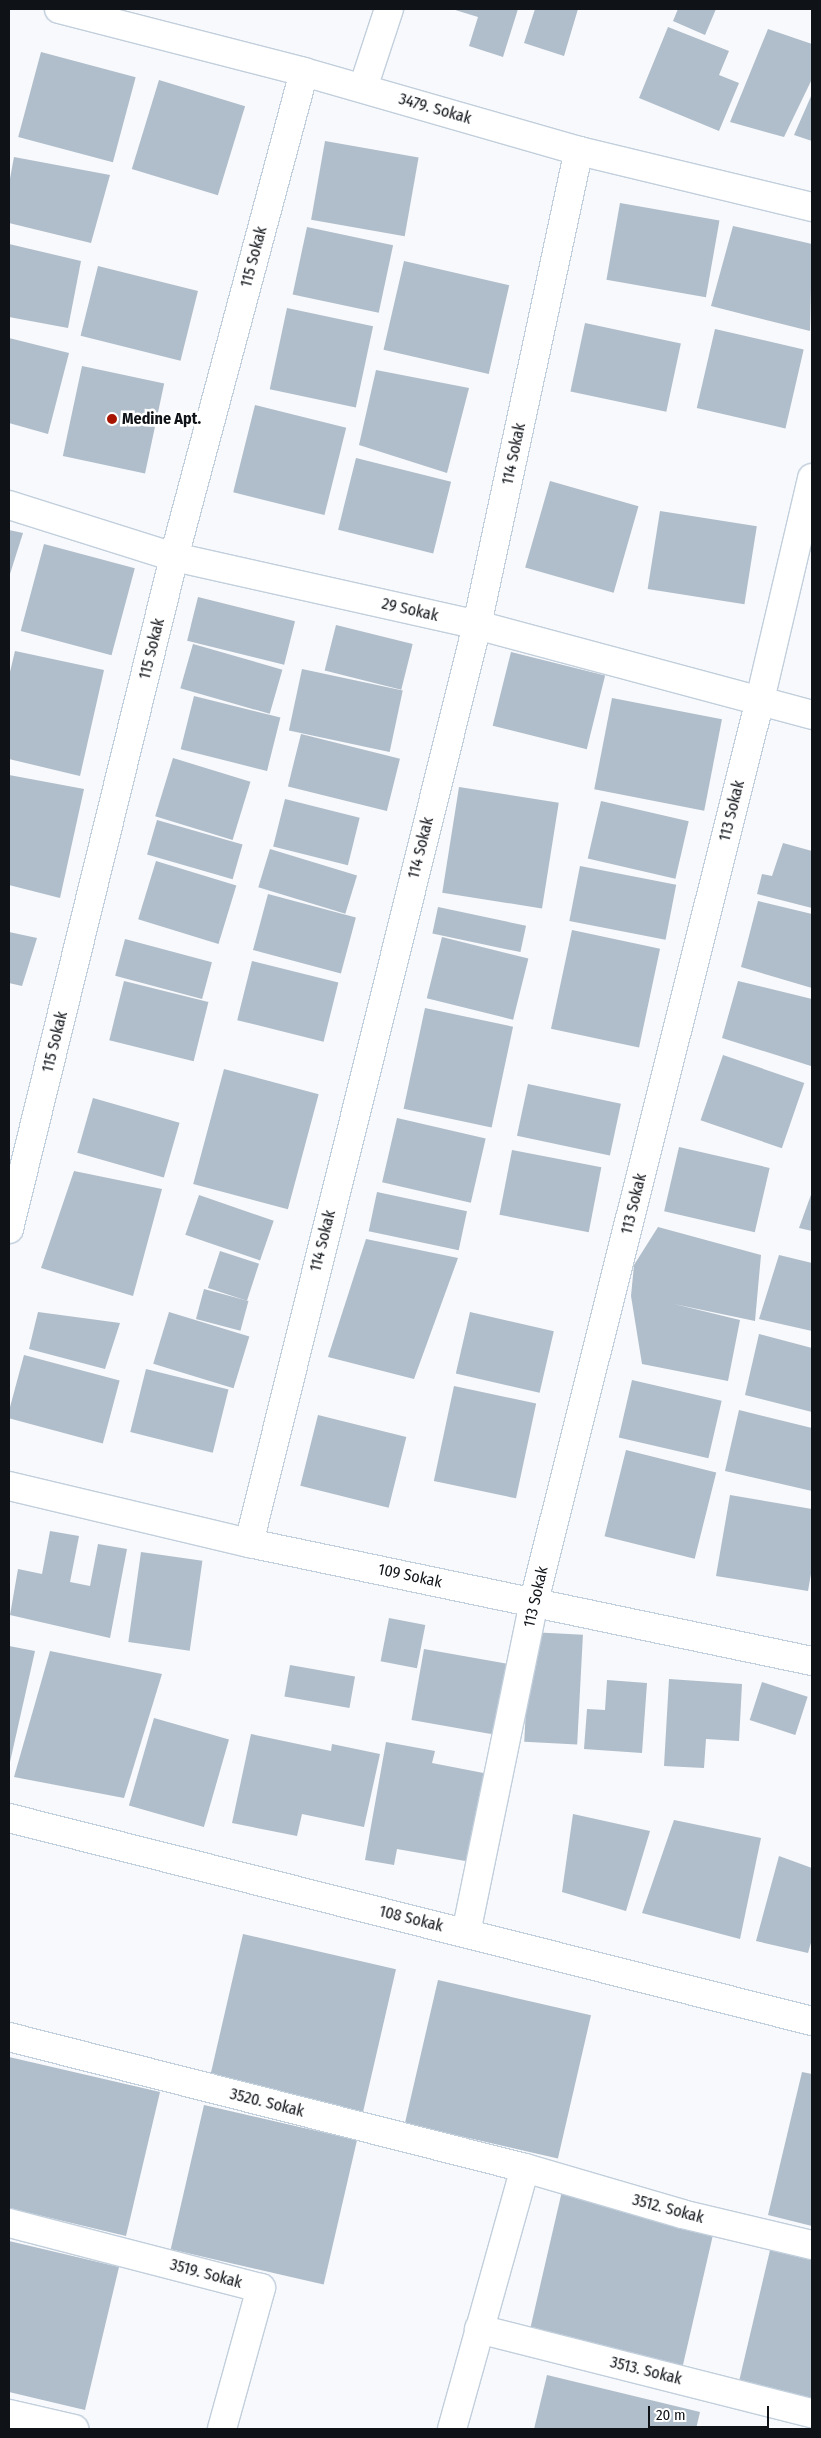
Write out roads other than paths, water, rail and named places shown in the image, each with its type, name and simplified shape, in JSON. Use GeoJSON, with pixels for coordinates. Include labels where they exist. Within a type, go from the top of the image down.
{"type":"FeatureCollection","features":[{"type":"Feature","properties":{"kind":"street","name":"3479. Sokak"},"geometry":{"type":"LineString","coordinates":[[59,9],[106,15],[579,150],[812,207]]}},
{"type":"Feature","properties":{"kind":"street"},"geometry":{"type":"LineString","coordinates":[[363,88],[389,9]]}},
{"type":"Feature","properties":{"kind":"street","name":"115 Sokak"},"geometry":{"type":"LineString","coordinates":[[9,1229],[174,557],[304,72]]}},
{"type":"Feature","properties":{"kind":"street","name":"114 Sokak"},"geometry":{"type":"LineString","coordinates":[[249,1543],[477,625],[579,150]]}},
{"type":"Feature","properties":{"kind":"street","name":"113 Sokak"},"geometry":{"type":"LineString","coordinates":[[466,1933],[534,1601],[760,700],[812,478]]}},
{"type":"Feature","properties":{"kind":"street","name":"29 Sokak"},"geometry":{"type":"LineString","coordinates":[[9,505],[174,557],[477,625],[812,715]]}},
{"type":"Feature","properties":{"kind":"street","name":"109 Sokak"},"geometry":{"type":"LineString","coordinates":[[9,1486],[249,1543],[534,1601],[812,1661]]}},
{"type":"Feature","properties":{"kind":"street","name":"108 Sokak"},"geometry":{"type":"LineString","coordinates":[[9,1818],[812,2021]]}},
{"type":"Feature","properties":{"kind":"street","name":"3520. Sokak"},"geometry":{"type":"LineString","coordinates":[[9,2037],[525,2168]]}},
{"type":"Feature","properties":{"kind":"street"},"geometry":{"type":"LineString","coordinates":[[452,2429],[525,2168]]}},
{"type":"Feature","properties":{"kind":"street","name":"3512. Sokak"},"geometry":{"type":"LineString","coordinates":[[525,2168],[682,2214],[812,2245]]}},
{"type":"Feature","properties":{"kind":"street","name":"3519. Sokak"},"geometry":{"type":"LineString","coordinates":[[9,2223],[261,2288],[222,2429]]}},
{"type":"Feature","properties":{"kind":"street","name":"3513. Sokak"},"geometry":{"type":"LineString","coordinates":[[479,2329],[812,2413]]}},
{"type":"Feature","properties":{"kind":"street"},"geometry":{"type":"LineString","coordinates":[[9,2414],[74,2429]]}},
{"type":"Feature","properties":{"kind":"place","name":"Medine Apt."},"geometry":{"type":"Point","coordinates":[112,419]}}]}
